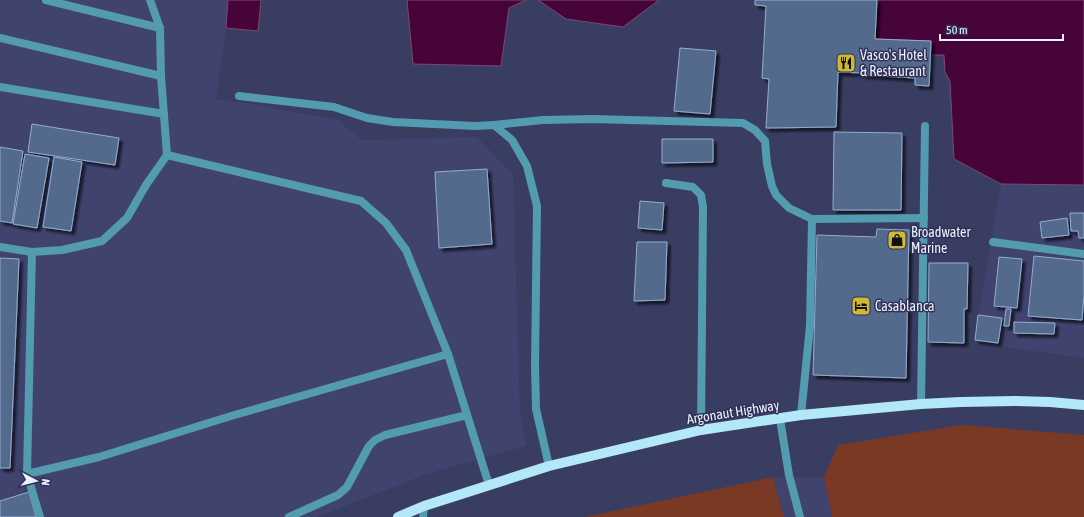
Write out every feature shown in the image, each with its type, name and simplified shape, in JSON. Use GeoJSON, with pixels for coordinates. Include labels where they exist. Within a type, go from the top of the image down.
{"type":"FeatureCollection","features":[{"type":"Feature","properties":{"kind":"main road","name":"Argonaut Highway"},"geometry":{"type":"LineString","coordinates":[[398,517],[424,506],[548,466],[701,430],[801,415],[921,404],[1014,401],[1084,405]]}},
{"type":"Feature","properties":{"kind":"street"},"geometry":{"type":"LineString","coordinates":[[46,0],[160,28]]}},
{"type":"Feature","properties":{"kind":"street"},"geometry":{"type":"LineString","coordinates":[[0,247],[32,252],[62,250],[102,241],[127,218],[146,185],[167,154],[161,76],[160,28],[150,0]]}},
{"type":"Feature","properties":{"kind":"street"},"geometry":{"type":"LineString","coordinates":[[0,38],[161,76]]}},
{"type":"Feature","properties":{"kind":"street"},"geometry":{"type":"LineString","coordinates":[[0,87],[164,114]]}},
{"type":"Feature","properties":{"kind":"street"},"geometry":{"type":"LineString","coordinates":[[239,96],[334,107],[367,118],[393,122],[475,126],[543,120],[593,119],[743,123],[756,130],[765,142],[767,164],[772,186],[776,195],[789,208],[812,219],[924,218]]}},
{"type":"Feature","properties":{"kind":"street"},"geometry":{"type":"LineString","coordinates":[[494,125],[512,140],[527,166],[537,206],[535,366],[536,409],[548,466]]}},
{"type":"Feature","properties":{"kind":"street"},"geometry":{"type":"LineString","coordinates":[[921,404],[925,126]]}},
{"type":"Feature","properties":{"kind":"street"},"geometry":{"type":"LineString","coordinates":[[167,154],[362,200],[386,223],[406,250],[448,354],[489,485]]}},
{"type":"Feature","properties":{"kind":"street"},"geometry":{"type":"LineString","coordinates":[[666,183],[692,186],[700,195],[704,207],[701,430]]}},
{"type":"Feature","properties":{"kind":"street"},"geometry":{"type":"LineString","coordinates":[[801,415],[810,326],[812,219]]}},
{"type":"Feature","properties":{"kind":"street"},"geometry":{"type":"LineString","coordinates":[[993,242],[1084,254]]}},
{"type":"Feature","properties":{"kind":"street"},"geometry":{"type":"LineString","coordinates":[[32,252],[27,474],[40,517]]}},
{"type":"Feature","properties":{"kind":"street"},"geometry":{"type":"LineString","coordinates":[[27,474],[99,457],[239,414],[448,354]]}},
{"type":"Feature","properties":{"kind":"street"},"geometry":{"type":"LineString","coordinates":[[289,517],[338,495],[347,487],[369,446],[375,440],[385,435],[467,415]]}},
{"type":"Feature","properties":{"kind":"street"},"geometry":{"type":"LineString","coordinates":[[780,419],[788,475],[800,517]]}},
{"type":"Feature","properties":{"kind":"street"},"geometry":{"type":"LineString","coordinates":[[423,517],[424,506]]}},
{"type":"Feature","properties":{"kind":"shaded area"},"geometry":{"type":"Polygon","coordinates":[[[0,0],[228,0],[226,28],[216,99],[338,120],[362,140],[477,137],[513,175],[520,409],[526,446],[427,474],[317,517],[0,517],[0,0]]]}},
{"type":"Feature","properties":{"kind":"shaded area"},"geometry":{"type":"Polygon","coordinates":[[[228,0],[261,0],[258,31],[226,28],[228,0]]]}},
{"type":"Feature","properties":{"kind":"shaded area"},"geometry":{"type":"Polygon","coordinates":[[[407,0],[526,0],[509,8],[501,66],[413,64],[407,0]]]}},
{"type":"Feature","properties":{"kind":"shaded area"},"geometry":{"type":"Polygon","coordinates":[[[538,0],[659,0],[623,27],[566,19],[538,0]]]}},
{"type":"Feature","properties":{"kind":"shaded area"},"geometry":{"type":"Polygon","coordinates":[[[877,0],[1084,0],[1084,185],[1001,184],[954,159],[950,81],[945,72],[944,55],[931,55],[931,41],[875,39],[877,0]]]}},
{"type":"Feature","properties":{"kind":"shaded area"},"geometry":{"type":"Polygon","coordinates":[[[1001,184],[1084,185],[1084,358],[974,343],[1001,184]]]}},
{"type":"Feature","properties":{"kind":"shaded area"},"geometry":{"type":"Polygon","coordinates":[[[962,425],[1084,435],[1084,517],[832,517],[824,477],[838,445],[962,425]]]}},
{"type":"Feature","properties":{"kind":"shaded area"},"geometry":{"type":"Polygon","coordinates":[[[773,477],[824,477],[832,517],[784,517],[773,477]]]}},
{"type":"Feature","properties":{"kind":"shaded area"},"geometry":{"type":"Polygon","coordinates":[[[773,477],[784,517],[585,517],[773,477]]]}},
{"type":"Feature","properties":{"kind":"building","name":"Vasco's Hotel & Restaurant"},"geometry":{"type":"Polygon","coordinates":[[[755,0],[877,0],[875,39],[931,41],[929,86],[915,85],[915,78],[838,72],[836,127],[766,128],[769,79],[762,78],[766,6],[755,5],[755,0]]]}},
{"type":"Feature","properties":{"kind":"building"},"geometry":{"type":"Polygon","coordinates":[[[680,48],[716,51],[710,114],[674,111],[680,48]]]}},
{"type":"Feature","properties":{"kind":"building"},"geometry":{"type":"Polygon","coordinates":[[[32,124],[119,138],[115,165],[28,152],[32,124]]]}},
{"type":"Feature","properties":{"kind":"building"},"geometry":{"type":"Polygon","coordinates":[[[834,132],[902,133],[901,210],[833,210],[834,132]]]}},
{"type":"Feature","properties":{"kind":"building"},"geometry":{"type":"Polygon","coordinates":[[[662,139],[713,139],[713,162],[662,163],[662,139]]]}},
{"type":"Feature","properties":{"kind":"building"},"geometry":{"type":"Polygon","coordinates":[[[0,147],[23,151],[12,223],[0,221],[0,147]]]}},
{"type":"Feature","properties":{"kind":"building"},"geometry":{"type":"Polygon","coordinates":[[[25,154],[49,158],[37,228],[13,224],[25,154]]]}},
{"type":"Feature","properties":{"kind":"building"},"geometry":{"type":"Polygon","coordinates":[[[54,157],[82,162],[71,231],[43,227],[54,157]]]}},
{"type":"Feature","properties":{"kind":"building"},"geometry":{"type":"Polygon","coordinates":[[[487,169],[492,244],[439,248],[435,172],[487,169]]]}},
{"type":"Feature","properties":{"kind":"building"},"geometry":{"type":"Polygon","coordinates":[[[640,201],[664,203],[662,230],[638,228],[640,201]]]}},
{"type":"Feature","properties":{"kind":"building"},"geometry":{"type":"Polygon","coordinates":[[[1070,213],[1084,213],[1084,238],[1079,238],[1078,231],[1071,231],[1070,213]]]}},
{"type":"Feature","properties":{"kind":"building"},"geometry":{"type":"Polygon","coordinates":[[[1067,218],[1069,235],[1042,238],[1040,222],[1067,218]]]}},
{"type":"Feature","properties":{"kind":"building","name":"Casablanca"},"geometry":{"type":"Polygon","coordinates":[[[877,229],[909,230],[906,378],[813,375],[817,235],[876,237],[877,229]]]}},
{"type":"Feature","properties":{"kind":"building"},"geometry":{"type":"Polygon","coordinates":[[[637,242],[667,242],[665,300],[634,301],[637,242]]]}},
{"type":"Feature","properties":{"kind":"building"},"geometry":{"type":"Polygon","coordinates":[[[1034,256],[1084,261],[1082,320],[1028,316],[1034,256]]]}},
{"type":"Feature","properties":{"kind":"building"},"geometry":{"type":"Polygon","coordinates":[[[999,257],[1022,259],[1017,308],[994,306],[999,257]]]}},
{"type":"Feature","properties":{"kind":"building"},"geometry":{"type":"Polygon","coordinates":[[[0,258],[19,259],[10,468],[0,468],[0,258]]]}},
{"type":"Feature","properties":{"kind":"building"},"geometry":{"type":"Polygon","coordinates":[[[929,263],[968,263],[967,309],[964,309],[964,343],[928,342],[929,263]]]}},
{"type":"Feature","properties":{"kind":"building"},"geometry":{"type":"Polygon","coordinates":[[[1006,309],[1011,309],[1009,326],[1004,326],[1006,309]]]}},
{"type":"Feature","properties":{"kind":"building"},"geometry":{"type":"Polygon","coordinates":[[[978,315],[1002,318],[998,343],[975,340],[978,315]]]}},
{"type":"Feature","properties":{"kind":"building"},"geometry":{"type":"Polygon","coordinates":[[[1014,322],[1055,323],[1054,334],[1014,333],[1014,322]]]}},
{"type":"Feature","properties":{"kind":"building"},"geometry":{"type":"Polygon","coordinates":[[[29,492],[36,517],[0,517],[0,501],[29,492]]]}},
{"type":"Feature","properties":{"kind":"place","name":"Vasco's Hotel & Restaurant"},"geometry":{"type":"Point","coordinates":[846,63]}},
{"type":"Feature","properties":{"kind":"place","name":"Broadwater Marine"},"geometry":{"type":"Point","coordinates":[897,240]}},
{"type":"Feature","properties":{"kind":"place","name":"Casablanca"},"geometry":{"type":"Point","coordinates":[861,306]}}]}
